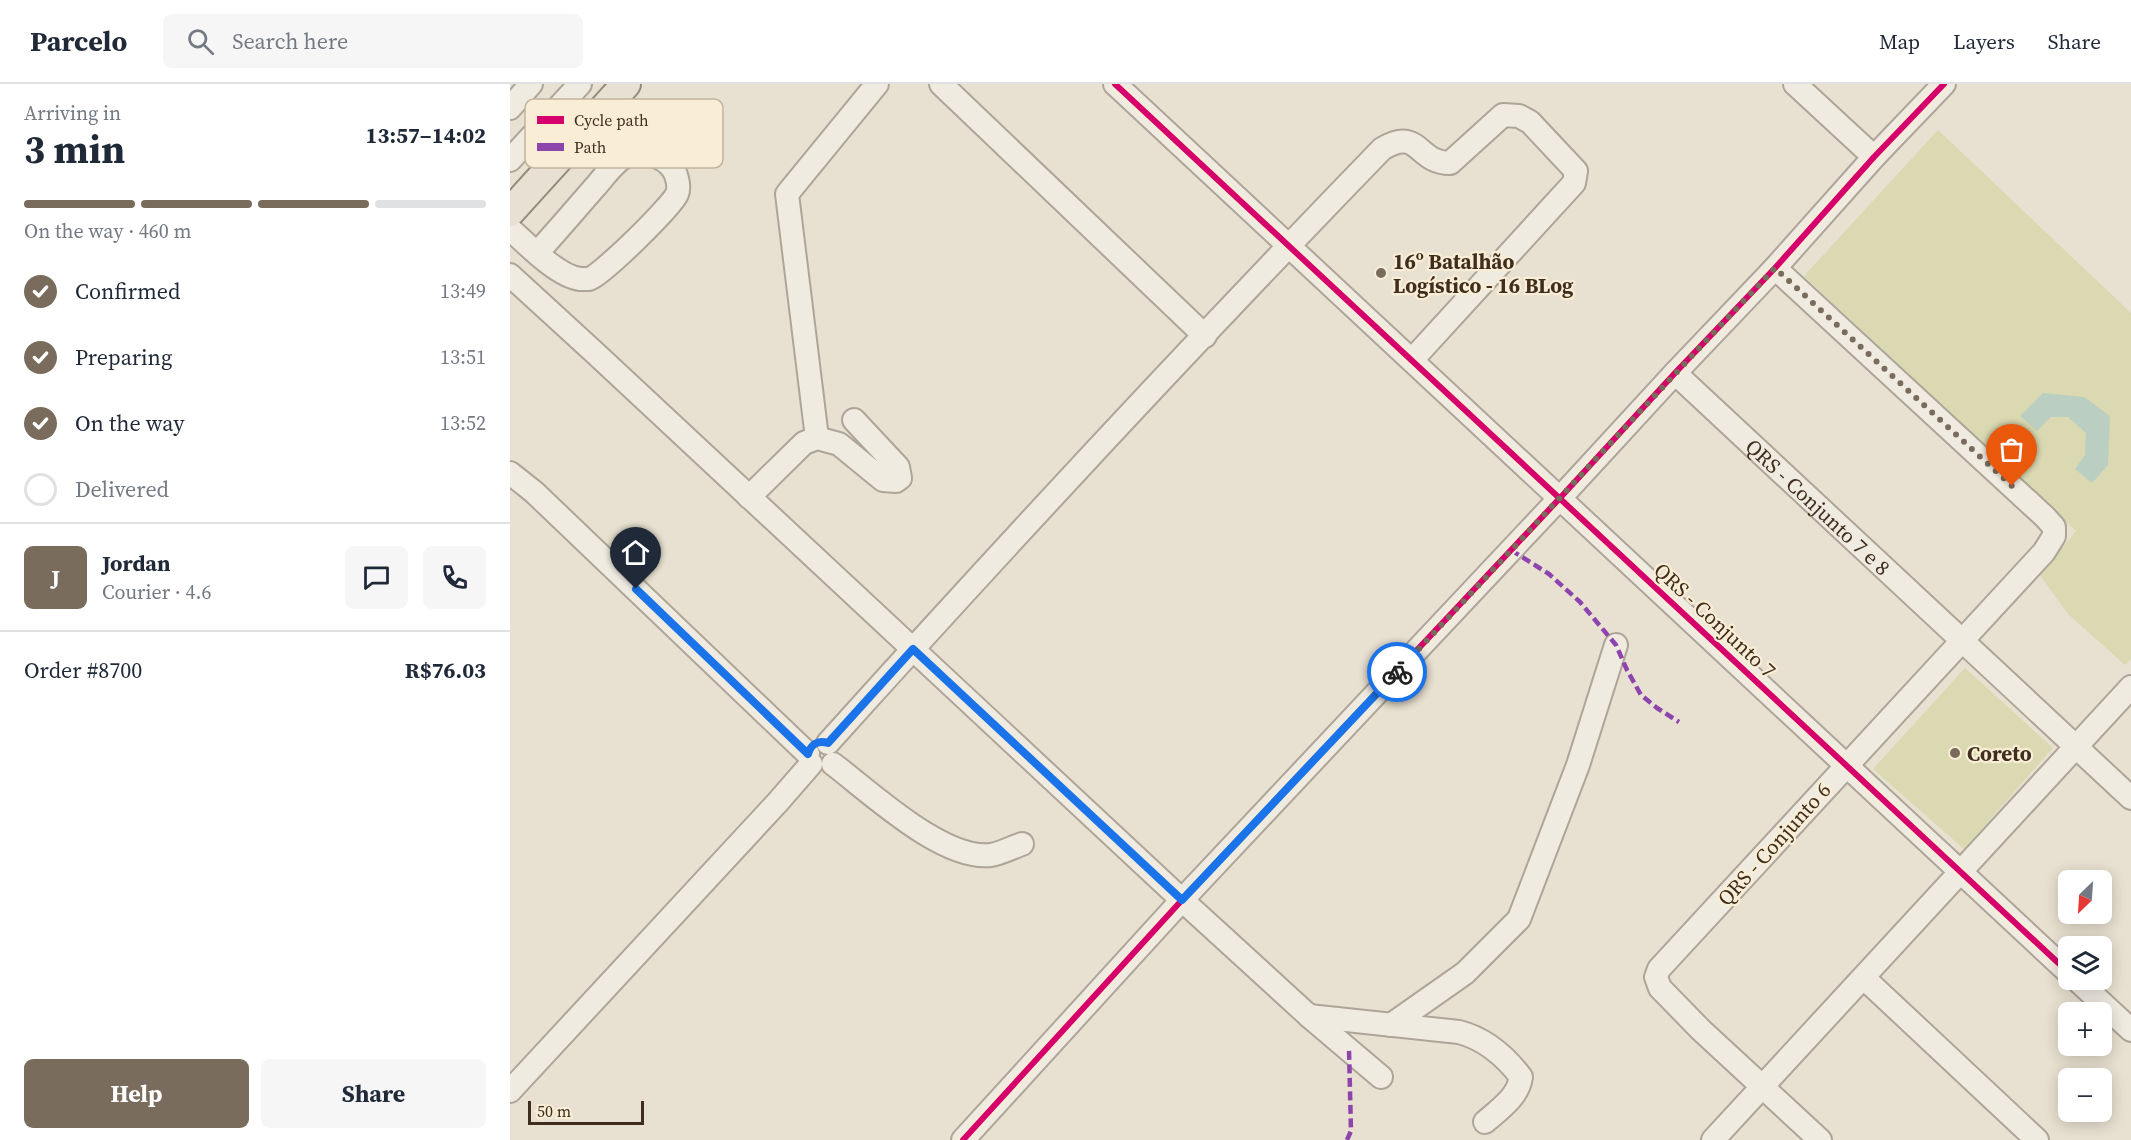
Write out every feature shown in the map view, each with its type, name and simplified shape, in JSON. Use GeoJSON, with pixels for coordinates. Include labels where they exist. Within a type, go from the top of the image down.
{"type":"FeatureCollection","features":[{"type":"Feature","properties":{"kind":"main road"},"geometry":{"type":"LineString","coordinates":[[613,99],[626,84]]}},
{"type":"Feature","properties":{"kind":"main road"},"geometry":{"type":"LineString","coordinates":[[511,214],[552,168]]}},
{"type":"Feature","properties":{"kind":"street"},"geometry":{"type":"LineString","coordinates":[[510,108],[531,84]]}},
{"type":"Feature","properties":{"kind":"street"},"geometry":{"type":"LineString","coordinates":[[566,99],[580,84]]}},
{"type":"Feature","properties":{"kind":"street"},"geometry":{"type":"LineString","coordinates":[[817,438],[787,194],[877,84]]}},
{"type":"Feature","properties":{"kind":"street"},"geometry":{"type":"LineString","coordinates":[[941,84],[1204,336]]}},
{"type":"Feature","properties":{"kind":"street","name":"QRS - Conjunto 7"},"geometry":{"type":"LineString","coordinates":[[1115,84],[1847,765]]}},
{"type":"Feature","properties":{"kind":"street"},"geometry":{"type":"LineString","coordinates":[[1795,84],[1874,157]]}},
{"type":"Feature","properties":{"kind":"street"},"geometry":{"type":"LineString","coordinates":[[963,1140],[1182,900],[1775,268],[1874,157],[1944,84]]}},
{"type":"Feature","properties":{"kind":"street"},"geometry":{"type":"LineString","coordinates":[[510,1090],[820,756],[913,649],[1289,245],[1382,149],[1397,140],[1412,144],[1436,162],[1450,163],[1503,115],[1519,116],[1530,122],[1576,171],[1574,183],[1412,360]]}},
{"type":"Feature","properties":{"kind":"street"},"geometry":{"type":"LineString","coordinates":[[510,160],[525,144]]}},
{"type":"Feature","properties":{"kind":"street"},"geometry":{"type":"LineString","coordinates":[[538,252],[613,168]]}},
{"type":"Feature","properties":{"kind":"street"},"geometry":{"type":"LineString","coordinates":[[511,214],[538,252],[558,270],[579,279],[590,279],[603,270],[670,206],[678,192],[677,179],[672,168]]}},
{"type":"Feature","properties":{"kind":"street"},"geometry":{"type":"LineString","coordinates":[[1775,268],[2054,527],[2054,536],[2044,552],[1847,765]]}},
{"type":"Feature","properties":{"kind":"street"},"geometry":{"type":"LineString","coordinates":[[510,275],[1182,900],[1309,1016],[1381,1077]]}},
{"type":"Feature","properties":{"kind":"street","name":"QRS - Conjunto 7 e 8"},"geometry":{"type":"LineString","coordinates":[[1675,373],[2131,798]]}},
{"type":"Feature","properties":{"kind":"street"},"geometry":{"type":"LineString","coordinates":[[749,497],[804,443],[817,438],[839,444],[883,480],[896,481],[900,478],[898,467],[854,420]]}},
{"type":"Feature","properties":{"kind":"street"},"geometry":{"type":"LineString","coordinates":[[513,481],[543,500],[820,756],[924,834],[952,849],[973,854],[992,855],[1022,844]]}},
{"type":"Feature","properties":{"kind":"street"},"geometry":{"type":"LineString","coordinates":[[1391,1025],[1465,973],[1519,919],[1578,765],[1616,645]]}},
{"type":"Feature","properties":{"kind":"street"},"geometry":{"type":"LineString","coordinates":[[1713,1140],[2131,687]]}},
{"type":"Feature","properties":{"kind":"street","name":"QRS - Conjunto 6"},"geometry":{"type":"LineString","coordinates":[[1763,1086],[1701,1030],[1660,988],[1656,977],[1659,969],[1847,765],[2058,962]]}},
{"type":"Feature","properties":{"kind":"street"},"geometry":{"type":"LineString","coordinates":[[1864,978],[2037,1140]]}},
{"type":"Feature","properties":{"kind":"street"},"geometry":{"type":"LineString","coordinates":[[2088,990],[2131,1030]]}},
{"type":"Feature","properties":{"kind":"street"},"geometry":{"type":"LineString","coordinates":[[1309,1016],[1459,1032],[1472,1036],[1500,1053],[1521,1077],[1520,1088],[1485,1122]]}},
{"type":"Feature","properties":{"kind":"street"},"geometry":{"type":"LineString","coordinates":[[1763,1086],[1820,1140]]}},
{"type":"Feature","properties":{"kind":"green space"},"geometry":{"type":"Polygon","coordinates":[[[1938,130],[2131,313],[2131,659],[2125,665],[2067,613],[2040,575],[2076,531],[1804,276],[1938,130]]]}},
{"type":"Feature","properties":{"kind":"green space"},"geometry":{"type":"Polygon","coordinates":[[[1965,668],[2053,748],[1964,849],[1873,769],[1965,668]]]}},
{"type":"Feature","properties":{"kind":"shaded area"},"geometry":{"type":"Polygon","coordinates":[[[2043,393],[2084,397],[2110,416],[2108,465],[2092,483],[2075,469],[2085,455],[2086,433],[2068,417],[2051,417],[2037,431],[2020,416],[2043,393]]]}},
{"type":"Feature","properties":{"kind":"marked path"},"geometry":{"type":"LineString","coordinates":[[1511,550],[1549,574],[1580,602],[1616,645],[1641,695],[1679,722]]}},
{"type":"Feature","properties":{"kind":"marked path"},"geometry":{"type":"LineString","coordinates":[[1347,1140],[1351,1131],[1349,1050]]}},
{"type":"Feature","properties":{"kind":"cycle path"},"geometry":{"type":"LineString","coordinates":[[1115,84],[2058,963]]}},
{"type":"Feature","properties":{"kind":"cycle path"},"geometry":{"type":"LineString","coordinates":[[963,1140],[1182,900],[1775,268],[1874,157],[1944,84]]}},
{"type":"Feature","properties":{"kind":"way so far"},"geometry":{"type":"LineString","coordinates":[[1397,672],[1775,268],[2012,486]]}},
{"type":"Feature","properties":{"kind":"place","name":"16º Batalhão Logístico - 16 BLog"},"geometry":{"type":"Point","coordinates":[1381,273]}},
{"type":"Feature","properties":{"kind":"place","name":"Coreto"},"geometry":{"type":"Point","coordinates":[1955,753]}},
{"type":"Feature","properties":{"kind":"route"},"geometry":{"type":"LineString","coordinates":[[636,589],[808,754],[809,749],[818,742],[828,743],[913,649],[1182,900],[1397,672]]}}]}
